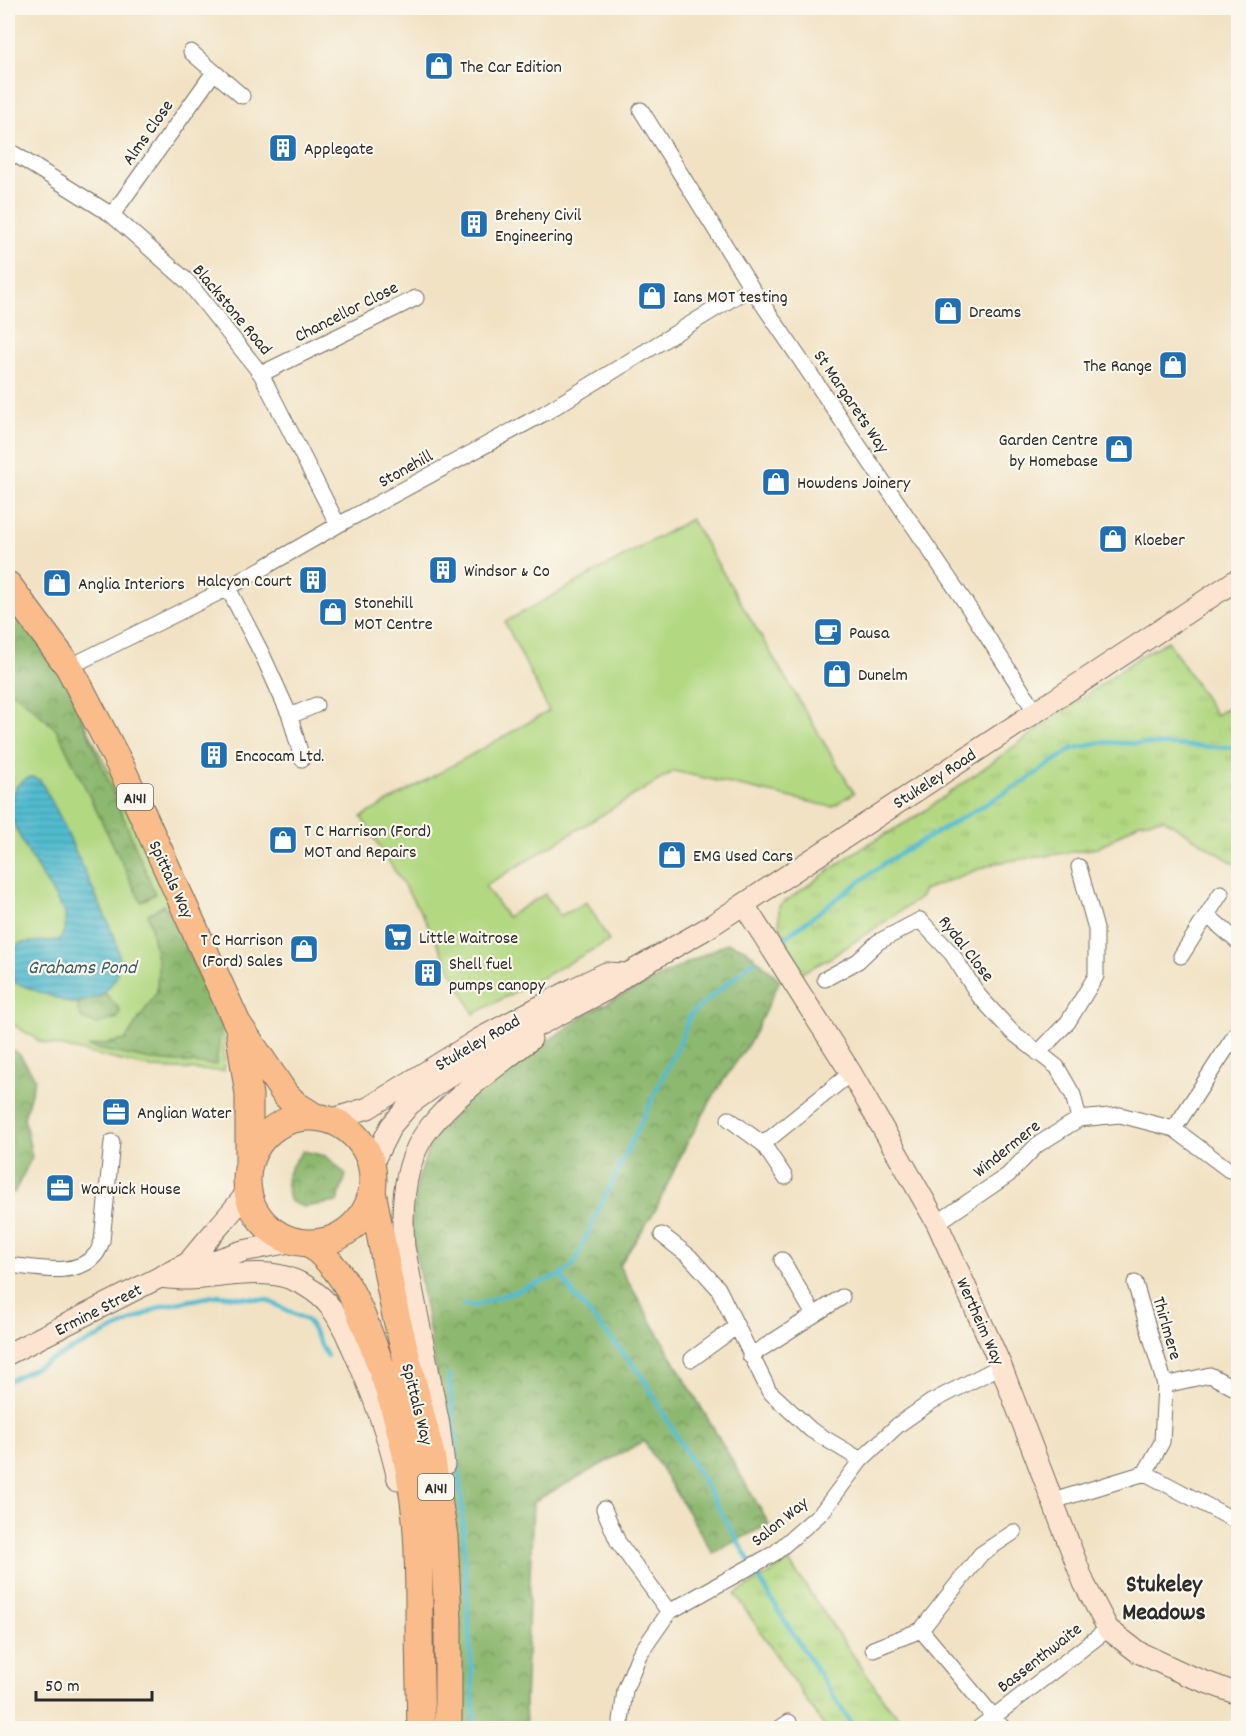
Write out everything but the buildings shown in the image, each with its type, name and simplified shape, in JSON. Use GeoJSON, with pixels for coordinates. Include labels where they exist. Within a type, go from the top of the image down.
{"type":"FeatureCollection","features":[{"type":"Feature","properties":{"kind":"highway","name":"Spittals Way"},"geometry":{"type":"LineString","coordinates":[[8,585],[69,667],[121,766],[237,1023],[285,1094],[296,1105],[322,1119]]}},
{"type":"Feature","properties":{"kind":"highway","name":"Spittals Way"},"geometry":{"type":"LineString","coordinates":[[237,1023],[249,1095],[249,1163]]}},
{"type":"Feature","properties":{"kind":"highway"},"geometry":{"type":"LineString","coordinates":[[293,1119],[322,1119],[349,1130],[363,1146],[372,1178],[366,1207],[357,1222],[350,1228],[327,1240],[302,1242],[278,1234],[264,1223],[254,1208],[248,1191],[249,1163],[259,1143],[274,1128],[293,1119]]}},
{"type":"Feature","properties":{"kind":"highway","name":"Spittals Way"},"geometry":{"type":"LineString","coordinates":[[372,1178],[395,1312],[431,1455],[444,1536],[448,1619],[448,1728]]}},
{"type":"Feature","properties":{"kind":"highway","name":"Spittals Way"},"geometry":{"type":"LineString","coordinates":[[302,1242],[327,1257],[342,1275],[352,1293],[386,1380],[405,1448],[415,1509],[419,1570],[421,1728]]}},
{"type":"Feature","properties":{"kind":"main road","name":"Stukeley Road"},"geometry":{"type":"LineString","coordinates":[[372,1178],[391,1125],[410,1104],[481,1054],[606,990],[627,974],[660,957],[744,905],[1035,711],[1239,579]]}},
{"type":"Feature","properties":{"kind":"main road","name":"Wertheim Way"},"geometry":{"type":"LineString","coordinates":[[744,905],[851,1073],[937,1223],[1001,1366],[1084,1583],[1108,1629],[1138,1652],[1186,1675],[1239,1694]]}},
{"type":"Feature","properties":{"kind":"main road","name":"Stukeley Road"},"geometry":{"type":"LineString","coordinates":[[322,1119],[368,1108],[478,1039],[606,973],[627,974]]}},
{"type":"Feature","properties":{"kind":"main road"},"geometry":{"type":"LineString","coordinates":[[444,1536],[447,1486],[437,1414],[404,1247],[402,1219],[404,1194],[413,1159],[428,1129],[454,1102],[566,1010]]}},
{"type":"Feature","properties":{"kind":"main road","name":"Ermine Street"},"geometry":{"type":"LineString","coordinates":[[188,1263],[229,1217],[248,1191]]}},
{"type":"Feature","properties":{"kind":"main road","name":"Ermine Street"},"geometry":{"type":"LineString","coordinates":[[8,1354],[188,1263],[211,1262],[243,1251],[302,1242]]}},
{"type":"Feature","properties":{"kind":"main road"},"geometry":{"type":"LineString","coordinates":[[160,1277],[187,1279],[255,1273],[287,1277],[318,1294],[332,1309],[365,1375],[393,1455],[419,1570]]}},
{"type":"Feature","properties":{"kind":"street"},"geometry":{"type":"LineString","coordinates":[[191,52],[242,96]]}},
{"type":"Feature","properties":{"kind":"street","name":"Alms Close"},"geometry":{"type":"LineString","coordinates":[[112,215],[214,72]]}},
{"type":"Feature","properties":{"kind":"street","name":"St Margarets Way"},"geometry":{"type":"LineString","coordinates":[[641,110],[751,287],[959,593],[1035,711]]}},
{"type":"Feature","properties":{"kind":"street","name":"Blackstone Road"},"geometry":{"type":"LineString","coordinates":[[8,150],[112,215],[188,282],[261,374],[338,525]]}},
{"type":"Feature","properties":{"kind":"street","name":"Stonehill"},"geometry":{"type":"LineString","coordinates":[[69,667],[228,588],[338,525],[543,414],[751,287]]}},
{"type":"Feature","properties":{"kind":"street","name":"Chancellor Close"},"geometry":{"type":"LineString","coordinates":[[261,374],[416,298]]}},
{"type":"Feature","properties":{"kind":"street"},"geometry":{"type":"LineString","coordinates":[[228,588],[263,656],[290,716],[302,759]]}},
{"type":"Feature","properties":{"kind":"street"},"geometry":{"type":"LineString","coordinates":[[290,716],[316,705]]}},
{"type":"Feature","properties":{"kind":"street"},"geometry":{"type":"LineString","coordinates":[[1038,1053],[1068,1022],[1096,976],[1096,929],[1079,867]]}},
{"type":"Feature","properties":{"kind":"street"},"geometry":{"type":"LineString","coordinates":[[1181,956],[1221,892]]}},
{"type":"Feature","properties":{"kind":"street"},"geometry":{"type":"LineString","coordinates":[[1207,915],[1239,942]]}},
{"type":"Feature","properties":{"kind":"street","name":"Rydal Close"},"geometry":{"type":"LineString","coordinates":[[825,979],[858,961],[878,942],[920,920],[952,954],[979,996],[1012,1032],[1057,1067],[1073,1095],[1079,1119]]}},
{"type":"Feature","properties":{"kind":"street"},"geometry":{"type":"LineString","coordinates":[[1174,1129],[1237,1032]]}},
{"type":"Feature","properties":{"kind":"street"},"geometry":{"type":"LineString","coordinates":[[763,1144],[851,1073]]}},
{"type":"Feature","properties":{"kind":"street","name":"Windermere"},"geometry":{"type":"LineString","coordinates":[[937,1223],[1008,1175],[1037,1145],[1079,1119],[1120,1115],[1174,1129],[1229,1170]]}},
{"type":"Feature","properties":{"kind":"street"},"geometry":{"type":"LineString","coordinates":[[729,1119],[763,1144],[785,1177]]}},
{"type":"Feature","properties":{"kind":"street"},"geometry":{"type":"LineString","coordinates":[[8,1265],[47,1269],[70,1268],[84,1264],[96,1254],[102,1240],[112,1142]]}},
{"type":"Feature","properties":{"kind":"street"},"geometry":{"type":"LineString","coordinates":[[662,1235],[690,1257],[718,1288],[769,1391],[811,1430],[861,1460]]}},
{"type":"Feature","properties":{"kind":"street"},"geometry":{"type":"LineString","coordinates":[[782,1260],[814,1315]]}},
{"type":"Feature","properties":{"kind":"street","name":"Thirlmere"},"geometry":{"type":"LineString","coordinates":[[1135,1283],[1164,1385],[1162,1442],[1145,1473]]}},
{"type":"Feature","properties":{"kind":"street"},"geometry":{"type":"LineString","coordinates":[[750,1356],[842,1297]]}},
{"type":"Feature","properties":{"kind":"street"},"geometry":{"type":"LineString","coordinates":[[692,1359],[736,1327]]}},
{"type":"Feature","properties":{"kind":"street","name":"Salon Way"},"geometry":{"type":"LineString","coordinates":[[622,1728],[625,1690],[632,1672],[639,1655],[669,1612],[769,1558],[822,1512],[861,1460],[898,1425],[931,1402],[1001,1366]]}},
{"type":"Feature","properties":{"kind":"street","name":"Thirlmere"},"geometry":{"type":"LineString","coordinates":[[1164,1385],[1209,1375],[1239,1390]]}},
{"type":"Feature","properties":{"kind":"street"},"geometry":{"type":"LineString","coordinates":[[1053,1501],[1145,1473],[1239,1522]]}},
{"type":"Feature","properties":{"kind":"street"},"geometry":{"type":"LineString","coordinates":[[604,1509],[612,1546],[669,1612]]}},
{"type":"Feature","properties":{"kind":"street"},"geometry":{"type":"LineString","coordinates":[[873,1649],[921,1630],[981,1554],[1014,1532]]}},
{"type":"Feature","properties":{"kind":"street","name":"Bassenthwaite"},"geometry":{"type":"LineString","coordinates":[[980,1728],[999,1723],[1108,1629]]}},
{"type":"Feature","properties":{"kind":"street","name":"Bassenthwaite"},"geometry":{"type":"LineString","coordinates":[[921,1630],[999,1723]]}},
{"type":"Feature","properties":{"kind":"green space"},"geometry":{"type":"Polygon","coordinates":[[[691,519],[854,793],[832,807],[674,771],[485,886],[507,917],[545,894],[560,916],[587,902],[609,941],[474,1014],[422,914],[361,817],[549,711],[505,622],[691,519]]]}},
{"type":"Feature","properties":{"kind":"green space"},"geometry":{"type":"Polygon","coordinates":[[[8,609],[61,675],[184,924],[224,1029],[224,1071],[152,1068],[41,1042],[8,1021],[8,609]]]}},
{"type":"Feature","properties":{"kind":"green space"},"geometry":{"type":"Polygon","coordinates":[[[8,609],[28,626],[65,677],[155,894],[141,902],[57,730],[8,689],[8,609]]]}},
{"type":"Feature","properties":{"kind":"green space"},"geometry":{"type":"Polygon","coordinates":[[[1168,641],[1216,715],[1238,701],[1238,866],[1164,819],[1140,822],[1098,848],[995,863],[924,890],[920,898],[830,958],[801,973],[779,923],[779,906],[857,851],[917,816],[1142,655],[1168,641]]]}},
{"type":"Feature","properties":{"kind":"green space"},"geometry":{"type":"Polygon","coordinates":[[[164,905],[186,947],[221,1027],[216,1065],[151,1060],[87,1047],[125,1040],[157,992],[158,964],[148,914],[164,905]]]}},
{"type":"Feature","properties":{"kind":"green space"},"geometry":{"type":"Polygon","coordinates":[[[727,943],[744,948],[780,980],[751,1040],[717,1090],[685,1147],[656,1209],[619,1266],[769,1524],[713,1553],[644,1441],[533,1502],[526,1728],[459,1728],[452,1464],[411,1226],[417,1184],[431,1140],[479,1088],[593,1010],[727,943]]]}},
{"type":"Feature","properties":{"kind":"green space"},"geometry":{"type":"Polygon","coordinates":[[[105,993],[120,1010],[118,1018],[96,1024],[82,1019],[78,1011],[78,1003],[105,993]]]}},
{"type":"Feature","properties":{"kind":"green space"},"geometry":{"type":"Polygon","coordinates":[[[8,1047],[20,1055],[35,1078],[24,1118],[32,1157],[14,1193],[8,1190],[8,1047]]]}},
{"type":"Feature","properties":{"kind":"green space"},"geometry":{"type":"Polygon","coordinates":[[[303,1151],[326,1156],[346,1175],[337,1202],[303,1207],[289,1200],[288,1174],[303,1151]]]}},
{"type":"Feature","properties":{"kind":"green space"},"geometry":{"type":"Polygon","coordinates":[[[789,1562],[884,1700],[908,1728],[825,1728],[735,1594],[789,1562]]]}},
{"type":"Feature","properties":{"kind":"water","name":"Grahams Pond"},"geometry":{"type":"Polygon","coordinates":[[[31,777],[40,780],[58,813],[116,940],[119,958],[116,978],[101,996],[72,1004],[15,983],[8,971],[8,958],[20,943],[60,940],[65,928],[65,913],[41,875],[10,814],[9,805],[13,791],[22,781],[31,777]]]}},
{"type":"Feature","properties":{"kind":"waterway"},"geometry":{"type":"LineString","coordinates":[[783,939],[886,862],[1027,780],[1072,749],[1101,742],[1238,748]]}},
{"type":"Feature","properties":{"kind":"waterway"},"geometry":{"type":"LineString","coordinates":[[754,961],[690,1015],[679,1044],[574,1265],[561,1275],[573,1294],[640,1373],[779,1612],[854,1728]]}},
{"type":"Feature","properties":{"kind":"waterway"},"geometry":{"type":"LineString","coordinates":[[463,1304],[474,1306],[561,1275]]}},
{"type":"Feature","properties":{"kind":"waterway"},"geometry":{"type":"LineString","coordinates":[[8,1381],[162,1306],[219,1295],[267,1300],[308,1321],[327,1356]]}},
{"type":"Feature","properties":{"kind":"waterway"},"geometry":{"type":"LineString","coordinates":[[449,1375],[461,1494],[475,1728]]}},
{"type":"Feature","properties":{"kind":"place","name":"The Car Edition"},"geometry":{"type":"Point","coordinates":[439,66]}},
{"type":"Feature","properties":{"kind":"place","name":"Applegate"},"geometry":{"type":"Point","coordinates":[283,148]}},
{"type":"Feature","properties":{"kind":"place","name":"Breheny Civil Engineering"},"geometry":{"type":"Point","coordinates":[474,224]}},
{"type":"Feature","properties":{"kind":"place","name":"Ians MOT testing"},"geometry":{"type":"Point","coordinates":[652,296]}},
{"type":"Feature","properties":{"kind":"place","name":"Dreams"},"geometry":{"type":"Point","coordinates":[948,311]}},
{"type":"Feature","properties":{"kind":"place","name":"The Range"},"geometry":{"type":"Point","coordinates":[1173,365]}},
{"type":"Feature","properties":{"kind":"place","name":"Garden Centre by Homebase"},"geometry":{"type":"Point","coordinates":[1119,449]}},
{"type":"Feature","properties":{"kind":"place","name":"Howdens Joinery"},"geometry":{"type":"Point","coordinates":[776,482]}},
{"type":"Feature","properties":{"kind":"place","name":"Kloeber"},"geometry":{"type":"Point","coordinates":[1113,539]}},
{"type":"Feature","properties":{"kind":"place","name":"Windsor & Co"},"geometry":{"type":"Point","coordinates":[443,570]}},
{"type":"Feature","properties":{"kind":"place","name":"Halcyon Court"},"geometry":{"type":"Point","coordinates":[313,580]}},
{"type":"Feature","properties":{"kind":"place","name":"Anglia Interiors"},"geometry":{"type":"Point","coordinates":[57,583]}},
{"type":"Feature","properties":{"kind":"place","name":"Stonehill MOT Centre"},"geometry":{"type":"Point","coordinates":[333,612]}},
{"type":"Feature","properties":{"kind":"place","name":"Pausa"},"geometry":{"type":"Point","coordinates":[828,632]}},
{"type":"Feature","properties":{"kind":"place","name":"Dunelm"},"geometry":{"type":"Point","coordinates":[837,674]}},
{"type":"Feature","properties":{"kind":"place","name":"Encocam Ltd."},"geometry":{"type":"Point","coordinates":[214,755]}},
{"type":"Feature","properties":{"kind":"place","name":"T C Harrison (Ford) MOT and Repairs"},"geometry":{"type":"Point","coordinates":[283,840]}},
{"type":"Feature","properties":{"kind":"place","name":"EMG Used Cars"},"geometry":{"type":"Point","coordinates":[672,855]}},
{"type":"Feature","properties":{"kind":"place","name":"Little Waitrose"},"geometry":{"type":"Point","coordinates":[398,937]}},
{"type":"Feature","properties":{"kind":"place","name":"T C Harrison (Ford) Sales"},"geometry":{"type":"Point","coordinates":[304,949]}},
{"type":"Feature","properties":{"kind":"place","name":"Shell fuel pumps canopy"},"geometry":{"type":"Point","coordinates":[428,973]}},
{"type":"Feature","properties":{"kind":"place","name":"Anglian Water"},"geometry":{"type":"Point","coordinates":[116,1112]}},
{"type":"Feature","properties":{"kind":"place","name":"Warwick House"},"geometry":{"type":"Point","coordinates":[60,1188]}},
{"type":"Feature","properties":{"kind":"district","name":"Stukeley Meadows"},"geometry":{"type":"Point","coordinates":[1164,1597]}}]}
